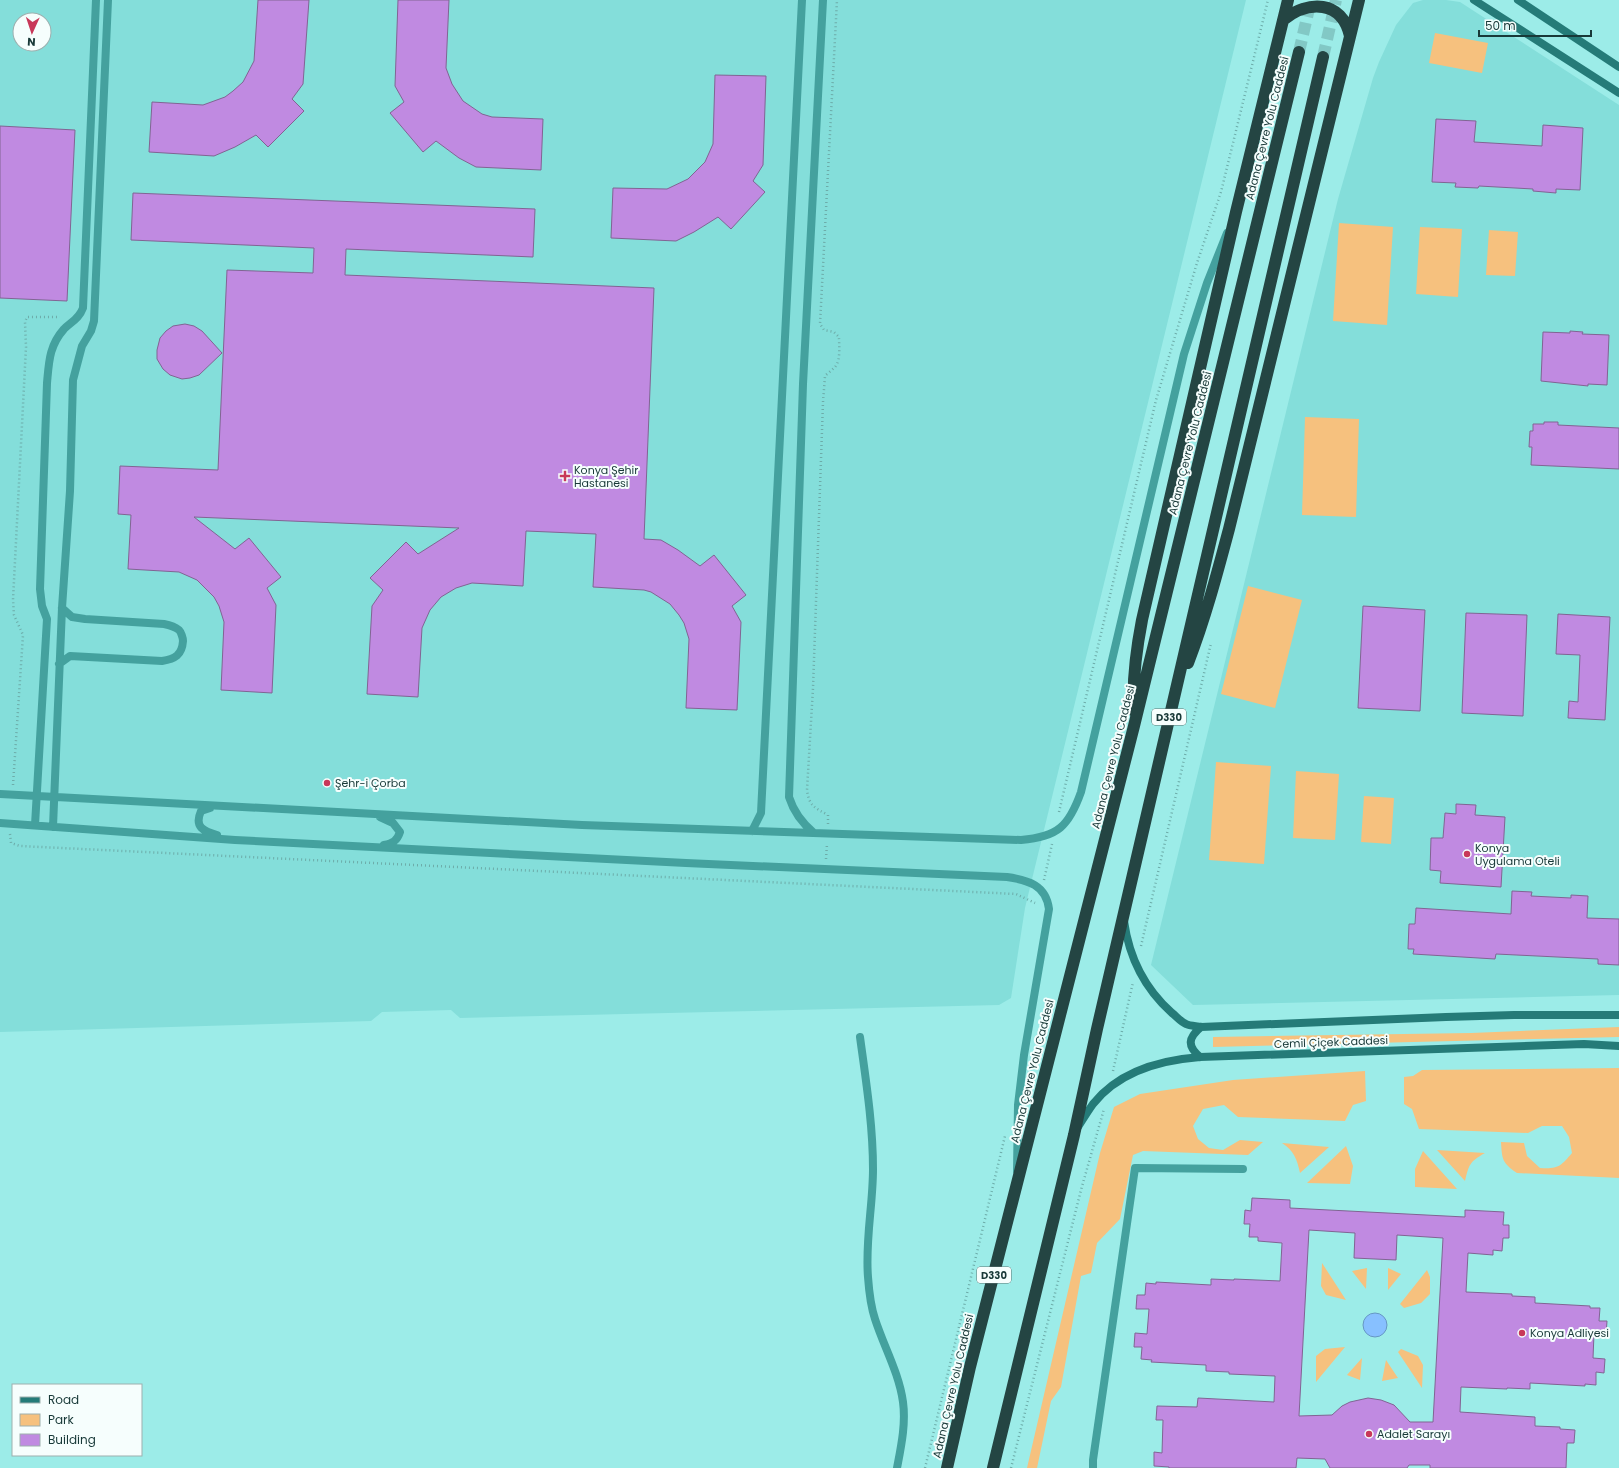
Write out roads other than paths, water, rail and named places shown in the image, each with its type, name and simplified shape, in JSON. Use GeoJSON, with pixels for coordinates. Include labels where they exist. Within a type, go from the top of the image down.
{"type":"FeatureCollection","features":[{"type":"Feature","properties":{"kind":"highway"},"geometry":{"type":"LineString","coordinates":[[1134,726],[1134,673],[1139,633],[1236,212],[1288,0]]}},
{"type":"Feature","properties":{"kind":"highway"},"geometry":{"type":"LineString","coordinates":[[1172,706],[1199,633],[1214,585],[1360,0]]}},
{"type":"Feature","properties":{"kind":"highway"},"geometry":{"type":"LineString","coordinates":[[1283,20],[1290,12],[1306,4],[1315,2],[1323,3],[1338,11],[1343,17],[1348,25],[1350,37]]}},
{"type":"Feature","properties":{"kind":"highway","name":"Adana Çevre Yolu Caddesi"},"geometry":{"type":"LineString","coordinates":[[947,1468],[970,1367],[1134,726],[1299,52]]}},
{"type":"Feature","properties":{"kind":"highway","name":"D330"},"geometry":{"type":"LineString","coordinates":[[993,1468],[1074,1135],[1123,915],[1323,57]]}},
{"type":"Feature","properties":{"kind":"street"},"geometry":{"type":"LineString","coordinates":[[35,825],[46,618],[42,606],[40,590],[47,383],[51,349],[64,329],[80,314],[83,308],[96,0]]}},
{"type":"Feature","properties":{"kind":"street"},"geometry":{"type":"LineString","coordinates":[[53,827],[59,664],[70,491],[73,380],[82,346],[91,331],[94,321],[108,0]]}},
{"type":"Feature","properties":{"kind":"street"},"geometry":{"type":"LineString","coordinates":[[752,831],[761,813],[802,0]]}},
{"type":"Feature","properties":{"kind":"street"},"geometry":{"type":"LineString","coordinates":[[814,833],[802,823],[792,808],[789,797],[803,384],[823,0]]}},
{"type":"Feature","properties":{"kind":"street"},"geometry":{"type":"LineString","coordinates":[[1474,0],[1619,93]]}},
{"type":"Feature","properties":{"kind":"street"},"geometry":{"type":"LineString","coordinates":[[1518,0],[1619,67]]}},
{"type":"Feature","properties":{"kind":"street"},"geometry":{"type":"LineString","coordinates":[[0,794],[582,825],[1027,840],[1039,839],[1051,835],[1061,827],[1070,816],[1076,805],[1184,354],[1207,282],[1236,212]]}},
{"type":"Feature","properties":{"kind":"street"},"geometry":{"type":"LineString","coordinates":[[59,664],[70,656],[162,661],[172,659],[179,655],[182,650],[183,639],[180,630],[172,626],[164,624],[72,617],[62,608]]}},
{"type":"Feature","properties":{"kind":"street"},"geometry":{"type":"LineString","coordinates":[[221,806],[205,808],[200,811],[198,823],[200,828],[207,832],[235,840]]}},
{"type":"Feature","properties":{"kind":"street"},"geometry":{"type":"LineString","coordinates":[[371,847],[391,844],[397,839],[400,832],[393,823],[375,814]]}},
{"type":"Feature","properties":{"kind":"street"},"geometry":{"type":"LineString","coordinates":[[0,823],[235,840],[1007,877],[1024,880],[1044,893],[1048,901],[1049,909],[1048,924],[1024,1055],[1018,1105],[1017,1182]]}},
{"type":"Feature","properties":{"kind":"street","name":"Cemil Çiçek Caddesi"},"geometry":{"type":"LineString","coordinates":[[1123,915],[1128,939],[1136,965],[1143,979],[1167,1009],[1186,1024],[1201,1027],[1468,1016],[1619,1015]]}},
{"type":"Feature","properties":{"kind":"street"},"geometry":{"type":"LineString","coordinates":[[1200,1057],[1193,1051],[1190,1044],[1192,1037],[1201,1027]]}},
{"type":"Feature","properties":{"kind":"street"},"geometry":{"type":"LineString","coordinates":[[860,1037],[870,1115],[873,1168],[871,1216],[866,1250],[868,1279],[874,1318],[893,1365],[903,1402],[902,1442],[897,1468]]}},
{"type":"Feature","properties":{"kind":"street","name":"Cemil Çiçek Caddesi"},"geometry":{"type":"LineString","coordinates":[[1074,1135],[1093,1104],[1109,1088],[1134,1072],[1168,1061],[1200,1057],[1576,1045],[1619,1046]]}},
{"type":"Feature","properties":{"kind":"street"},"geometry":{"type":"LineString","coordinates":[[1093,1468],[1135,1168],[1242,1169]]}},
{"type":"Feature","properties":{"kind":"tunnel"},"geometry":{"type":"LineString","coordinates":[[1299,52],[1311,0]]}},
{"type":"Feature","properties":{"kind":"tunnel"},"geometry":{"type":"LineString","coordinates":[[1323,57],[1336,0]]}},
{"type":"Feature","properties":{"kind":"place","name":"Konya Şehir Hastanesi"},"geometry":{"type":"Point","coordinates":[565,476]}},
{"type":"Feature","properties":{"kind":"place","name":"Şehr-i Çorba"},"geometry":{"type":"Point","coordinates":[327,783]}},
{"type":"Feature","properties":{"kind":"place","name":"Konya Uygulama Oteli"},"geometry":{"type":"Point","coordinates":[1467,854]}},
{"type":"Feature","properties":{"kind":"place","name":"Konya Adliyesi"},"geometry":{"type":"Point","coordinates":[1522,1333]}},
{"type":"Feature","properties":{"kind":"place","name":"Adalet Sarayı"},"geometry":{"type":"Point","coordinates":[1369,1434]}}]}
